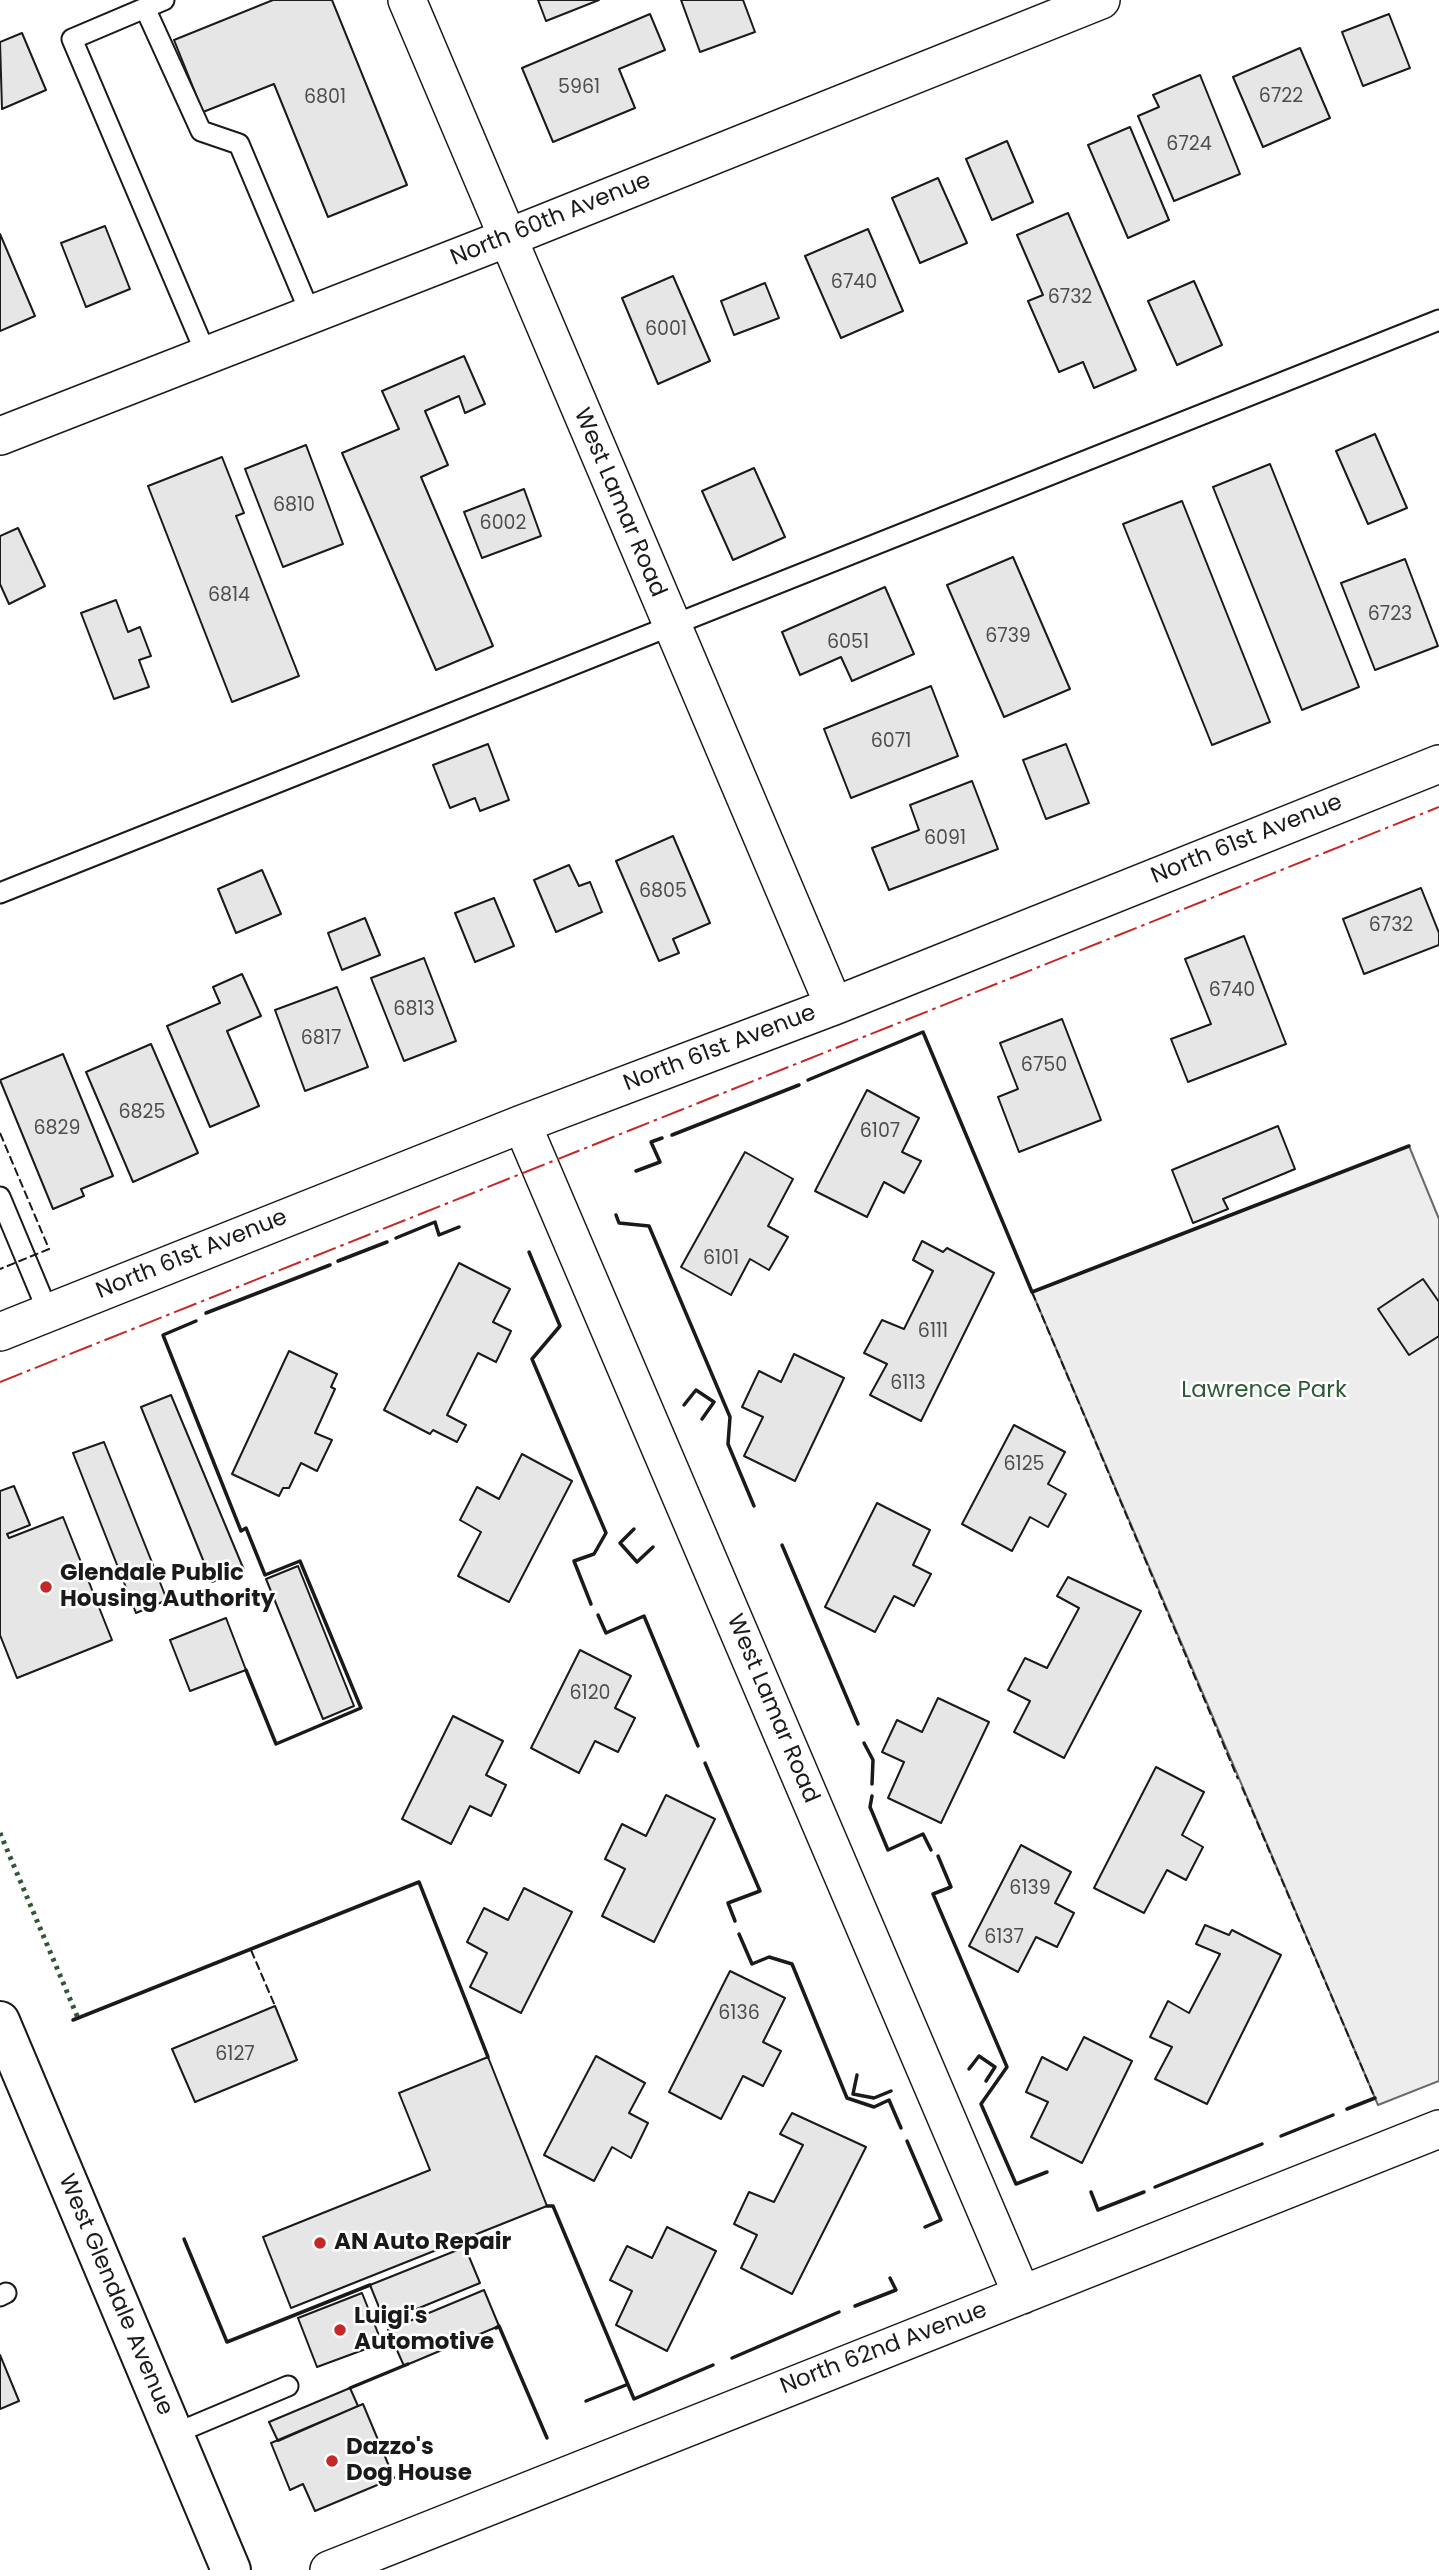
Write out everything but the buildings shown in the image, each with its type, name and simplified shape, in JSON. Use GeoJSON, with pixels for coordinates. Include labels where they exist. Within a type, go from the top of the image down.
{"type":"FeatureCollection","features":[{"type":"Feature","properties":{"kind":"main road","name":"West Glendale Avenue"},"geometry":{"type":"LineString","coordinates":[[0,2021],[231,2570]]}},
{"type":"Feature","properties":{"kind":"street","name":"West Lamar Road"},"geometry":{"type":"LineString","coordinates":[[407,0],[834,1006]]}},
{"type":"Feature","properties":{"kind":"street","name":"North 60th Avenue"},"geometry":{"type":"LineString","coordinates":[[0,436],[507,238],[1101,0]]}},
{"type":"Feature","properties":{"kind":"street","name":"North 61st Avenue"},"geometry":{"type":"LineString","coordinates":[[0,1332],[522,1124],[834,1006],[1439,764]]}},
{"type":"Feature","properties":{"kind":"street","name":"West Lamar Road"},"geometry":{"type":"LineString","coordinates":[[522,1124],[1022,2295]]}},
{"type":"Feature","properties":{"kind":"street","name":"North 62nd Avenue"},"geometry":{"type":"LineString","coordinates":[[329,2570],[650,2440],[1439,2129]]}},
{"type":"Feature","properties":{"kind":"lane"},"geometry":{"type":"LineString","coordinates":[[164,0],[72,39],[206,354]]}},
{"type":"Feature","properties":{"kind":"lane"},"geometry":{"type":"LineString","coordinates":[[145,8],[201,131],[239,144],[311,315]]}},
{"type":"Feature","properties":{"kind":"lane"},"geometry":{"type":"LineString","coordinates":[[0,893],[1439,320]]}},
{"type":"Feature","properties":{"kind":"lane"},"geometry":{"type":"LineString","coordinates":[[0,1197],[48,1312]]}},
{"type":"Feature","properties":{"kind":"lane"},"geometry":{"type":"LineString","coordinates":[[174,2434],[288,2386]]}},
{"type":"Feature","properties":{"kind":"green space","name":"Lawrence Park"},"geometry":{"type":"Polygon","coordinates":[[[1409,1146],[1439,1219],[1439,2081],[1378,2105],[1032,1292],[1409,1146]]]}},
{"type":"Feature","properties":{"kind":"hedge"},"geometry":{"type":"LineString","coordinates":[[0,1833],[78,2018]]}},
{"type":"Feature","properties":{"kind":"fence"},"geometry":{"type":"LineString","coordinates":[[0,1133],[49,1249],[0,1269]]}},
{"type":"Feature","properties":{"kind":"fence"},"geometry":{"type":"LineString","coordinates":[[1032,1292],[1238,1779]]}},
{"type":"Feature","properties":{"kind":"fence"},"geometry":{"type":"LineString","coordinates":[[1242,1787],[1375,2098]]}},
{"type":"Feature","properties":{"kind":"fence"},"geometry":{"type":"LineString","coordinates":[[251,1950],[275,2006]]}},
{"type":"Feature","properties":{"kind":"wall"},"geometry":{"type":"LineString","coordinates":[[808,1080],[923,1032],[1032,1292],[1409,1146]]}},
{"type":"Feature","properties":{"kind":"wall"},"geometry":{"type":"LineString","coordinates":[[672,1135],[799,1085]]}},
{"type":"Feature","properties":{"kind":"wall"},"geometry":{"type":"LineString","coordinates":[[636,1171],[660,1162],[651,1142],[662,1138]]}},
{"type":"Feature","properties":{"kind":"wall"},"geometry":{"type":"LineString","coordinates":[[616,1215],[619,1223],[649,1226],[730,1417],[728,1444],[754,1506]]}},
{"type":"Feature","properties":{"kind":"wall"},"geometry":{"type":"LineString","coordinates":[[396,1238],[435,1222],[439,1235],[459,1227]]}},
{"type":"Feature","properties":{"kind":"wall"},"geometry":{"type":"LineString","coordinates":[[338,1261],[387,1242]]}},
{"type":"Feature","properties":{"kind":"wall"},"geometry":{"type":"LineString","coordinates":[[529,1252],[560,1326],[532,1359],[606,1533],[594,1554],[574,1561],[591,1604]]}},
{"type":"Feature","properties":{"kind":"wall"},"geometry":{"type":"LineString","coordinates":[[206,1313],[330,1265]]}},
{"type":"Feature","properties":{"kind":"wall"},"geometry":{"type":"LineString","coordinates":[[196,1321],[163,1335],[241,1531],[246,1528],[265,1575],[300,1561],[361,1708],[276,1744],[246,1670]]}},
{"type":"Feature","properties":{"kind":"wall"},"geometry":{"type":"LineString","coordinates":[[684,1405],[696,1390],[714,1402],[702,1419]]}},
{"type":"Feature","properties":{"kind":"wall"},"geometry":{"type":"LineString","coordinates":[[634,1529],[620,1543],[637,1562],[653,1547]]}},
{"type":"Feature","properties":{"kind":"wall"},"geometry":{"type":"LineString","coordinates":[[782,1545],[858,1724]]}},
{"type":"Feature","properties":{"kind":"wall"},"geometry":{"type":"LineString","coordinates":[[598,1615],[606,1633],[644,1616],[698,1746]]}},
{"type":"Feature","properties":{"kind":"wall"},"geometry":{"type":"LineString","coordinates":[[864,1743],[873,1760],[872,1784]]}},
{"type":"Feature","properties":{"kind":"wall"},"geometry":{"type":"LineString","coordinates":[[705,1763],[760,1891],[728,1903],[735,1921]]}},
{"type":"Feature","properties":{"kind":"wall"},"geometry":{"type":"LineString","coordinates":[[872,1796],[870,1807],[888,1850],[923,1834],[931,1850]]}},
{"type":"Feature","properties":{"kind":"wall"},"geometry":{"type":"LineString","coordinates":[[938,1856],[951,1887],[933,1894],[1007,2067],[981,2104],[1016,2184],[1047,2172]]}},
{"type":"Feature","properties":{"kind":"wall"},"geometry":{"type":"LineString","coordinates":[[73,2020],[419,1882],[488,2057]]}},
{"type":"Feature","properties":{"kind":"wall"},"geometry":{"type":"LineString","coordinates":[[739,1934],[752,1964],[769,1957],[792,1964],[847,2098],[874,2107],[889,2100],[901,2128]]}},
{"type":"Feature","properties":{"kind":"wall"},"geometry":{"type":"LineString","coordinates":[[969,2069],[979,2056],[995,2067],[986,2081]]}},
{"type":"Feature","properties":{"kind":"wall"},"geometry":{"type":"LineString","coordinates":[[857,2075],[853,2094],[874,2098],[891,2091]]}},
{"type":"Feature","properties":{"kind":"wall"},"geometry":{"type":"LineString","coordinates":[[1347,2109],[1375,2098]]}},
{"type":"Feature","properties":{"kind":"wall"},"geometry":{"type":"LineString","coordinates":[[1281,2136],[1333,2115]]}},
{"type":"Feature","properties":{"kind":"wall"},"geometry":{"type":"LineString","coordinates":[[907,2141],[941,2220],[925,2227]]}},
{"type":"Feature","properties":{"kind":"wall"},"geometry":{"type":"LineString","coordinates":[[1155,2187],[1262,2144]]}},
{"type":"Feature","properties":{"kind":"wall"},"geometry":{"type":"LineString","coordinates":[[1091,2192],[1098,2210],[1144,2192]]}},
{"type":"Feature","properties":{"kind":"wall"},"geometry":{"type":"LineString","coordinates":[[547,2206],[553,2206],[634,2399],[713,2365]]}},
{"type":"Feature","properties":{"kind":"wall"},"geometry":{"type":"LineString","coordinates":[[184,2239],[227,2342],[370,2285]]}},
{"type":"Feature","properties":{"kind":"wall"},"geometry":{"type":"LineString","coordinates":[[855,2306],[896,2290],[890,2278]]}},
{"type":"Feature","properties":{"kind":"wall"},"geometry":{"type":"LineString","coordinates":[[732,2358],[839,2312]]}},
{"type":"Feature","properties":{"kind":"wall"},"geometry":{"type":"LineString","coordinates":[[496,2328],[499,2326],[547,2438]]}},
{"type":"Feature","properties":{"kind":"wall"},"geometry":{"type":"LineString","coordinates":[[350,2388],[408,2364]]}},
{"type":"Feature","properties":{"kind":"wall"},"geometry":{"type":"LineString","coordinates":[[586,2401],[626,2385]]}},
{"type":"Feature","properties":{"kind":"power"},"geometry":{"type":"LineString","coordinates":[[0,1382],[1439,807]]}},
{"type":"Feature","properties":{"kind":"place","name":"Glendale Public Housing Authority"},"geometry":{"type":"Point","coordinates":[46,1587]}},
{"type":"Feature","properties":{"kind":"place","name":"AN Auto Repair"},"geometry":{"type":"Point","coordinates":[320,2243]}},
{"type":"Feature","properties":{"kind":"place","name":"Luigi's Automotive"},"geometry":{"type":"Point","coordinates":[340,2330]}},
{"type":"Feature","properties":{"kind":"place","name":"Dazzo's Dog House"},"geometry":{"type":"Point","coordinates":[332,2461]}}]}
